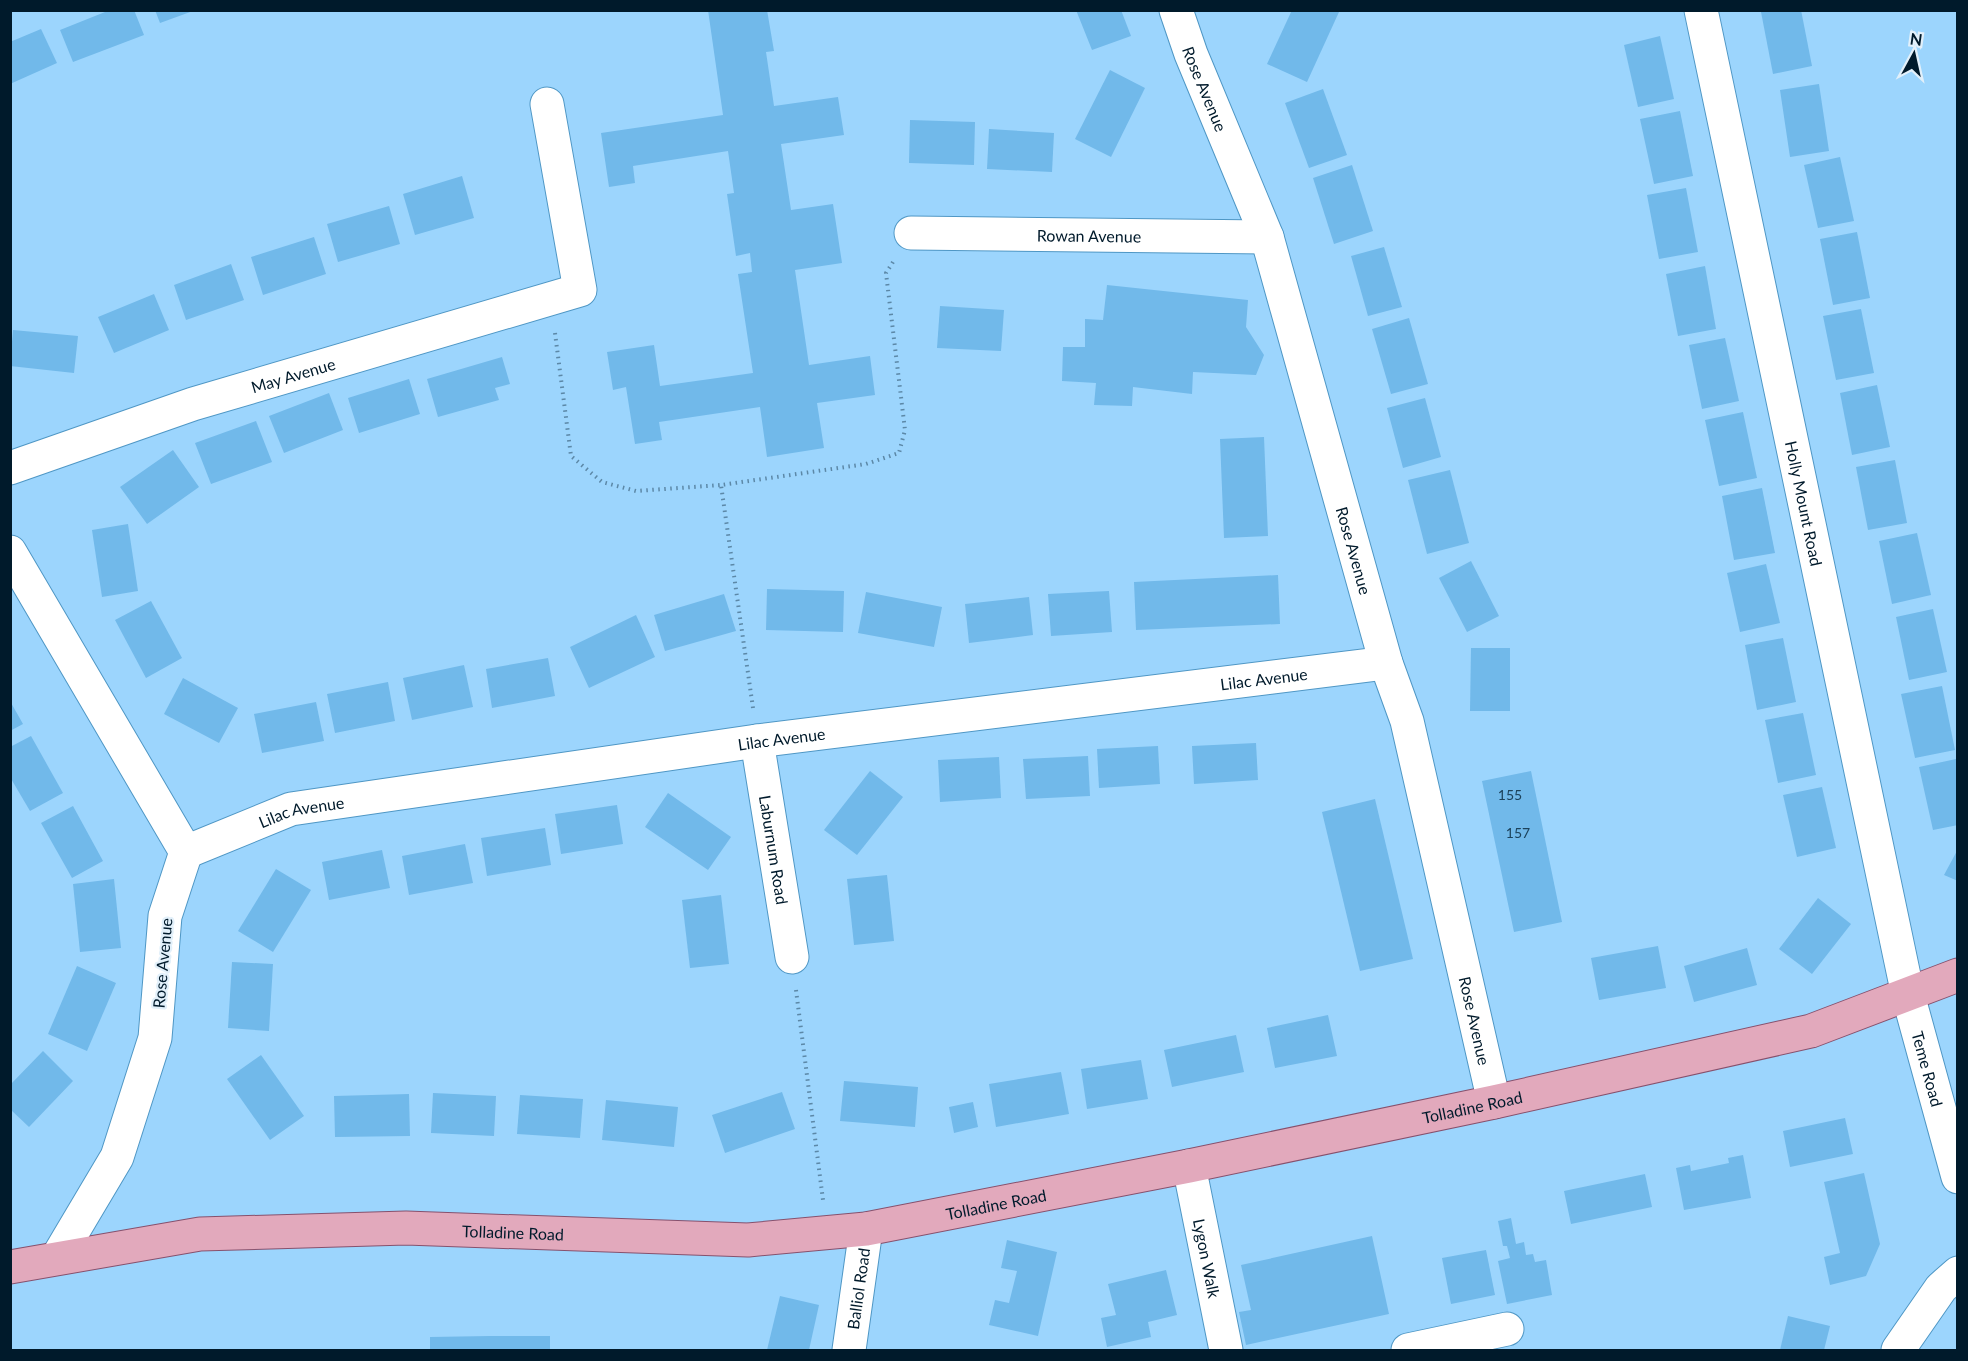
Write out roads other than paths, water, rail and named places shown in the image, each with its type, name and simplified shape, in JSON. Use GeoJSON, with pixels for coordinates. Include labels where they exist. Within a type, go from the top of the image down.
{"type":"FeatureCollection","features":[{"type":"Feature","properties":{"kind":"main road","name":"Tolladine Road"},"geometry":{"type":"LineString","coordinates":[[10,1267],[201,1234],[406,1228],[748,1240],[866,1229],[1189,1166],[1494,1102],[1811,1031],[1958,975]]}},
{"type":"Feature","properties":{"kind":"street","name":"Rose Avenue"},"geometry":{"type":"LineString","coordinates":[[1176,10],[1191,54],[1267,237],[1386,663],[1407,721],[1494,1102]]}},
{"type":"Feature","properties":{"kind":"street","name":"Holly Mount Road"},"geometry":{"type":"LineString","coordinates":[[1701,10],[1908,995]]}},
{"type":"Feature","properties":{"kind":"street","name":"May Avenue"},"geometry":{"type":"LineString","coordinates":[[10,468],[193,404],[565,295],[547,104]]}},
{"type":"Feature","properties":{"kind":"street","name":"Rowan Avenue"},"geometry":{"type":"LineString","coordinates":[[911,233],[1267,237]]}},
{"type":"Feature","properties":{"kind":"street"},"geometry":{"type":"LineString","coordinates":[[10,552],[186,852]]}},
{"type":"Feature","properties":{"kind":"street","name":"Lilac Avenue"},"geometry":{"type":"LineString","coordinates":[[186,852],[291,809],[757,741],[1386,663]]}},
{"type":"Feature","properties":{"kind":"street","name":"Laburnum Road"},"geometry":{"type":"LineString","coordinates":[[757,741],[792,957]]}},
{"type":"Feature","properties":{"kind":"street","name":"Rose Avenue"},"geometry":{"type":"LineString","coordinates":[[57,1258],[117,1157],[155,1038],[165,916],[186,852]]}},
{"type":"Feature","properties":{"kind":"street","name":"Teme Road"},"geometry":{"type":"LineString","coordinates":[[1908,995],[1958,1177]]}},
{"type":"Feature","properties":{"kind":"street","name":"Lygon Walk"},"geometry":{"type":"LineString","coordinates":[[1189,1166],[1226,1350]]}},
{"type":"Feature","properties":{"kind":"street","name":"Balliol Road"},"geometry":{"type":"LineString","coordinates":[[849,1350],[866,1229]]}},
{"type":"Feature","properties":{"kind":"street"},"geometry":{"type":"LineString","coordinates":[[1898,1350],[1941,1288],[1958,1273]]}},
{"type":"Feature","properties":{"kind":"street"},"geometry":{"type":"LineString","coordinates":[[1408,1350],[1507,1329]]}}]}
